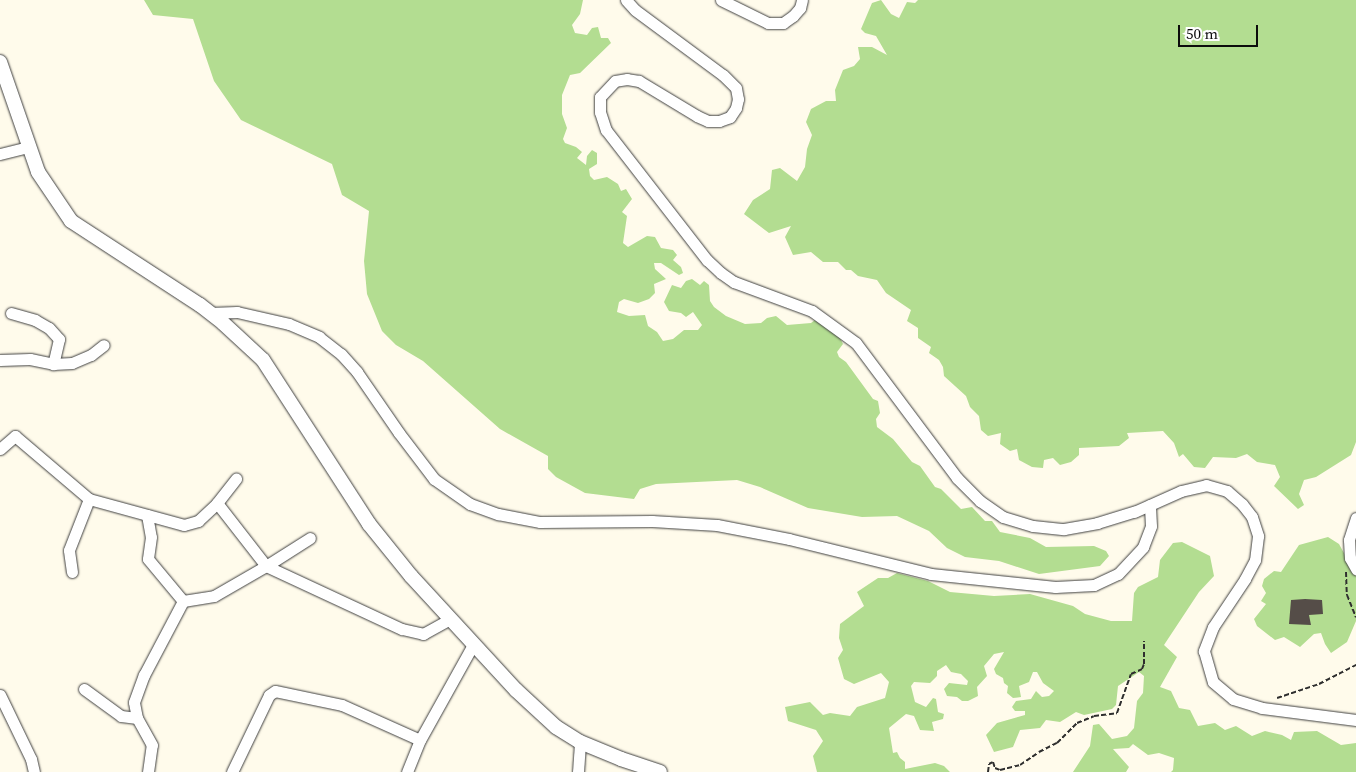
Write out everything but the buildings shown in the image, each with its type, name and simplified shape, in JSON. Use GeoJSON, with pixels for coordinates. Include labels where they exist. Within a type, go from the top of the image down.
{"type":"FeatureCollection","features":[{"type":"Feature","properties":{"kind":"street"},"geometry":{"type":"LineString","coordinates":[[626,0],[635,10],[736,88],[738,99],[736,108],[730,117],[719,121],[708,121],[697,116],[639,81],[627,78],[615,81],[600,97],[600,112],[606,130],[707,260],[721,273],[739,284],[812,311],[856,343],[957,478],[980,501],[1003,517],[1033,526],[1064,529],[1097,524],[1150,505],[1181,491],[1206,485],[1227,491],[1242,504],[1252,517],[1258,536],[1255,560],[1245,579],[1213,627],[1204,651],[1213,682],[1232,698],[1260,708],[1356,720]]}},
{"type":"Feature","properties":{"kind":"street"},"geometry":{"type":"LineString","coordinates":[[721,0],[768,23],[783,23],[800,8],[802,0]]}},
{"type":"Feature","properties":{"kind":"street"},"geometry":{"type":"LineString","coordinates":[[0,62],[38,172],[71,221],[210,312],[263,360],[369,524],[411,576],[516,690],[556,727],[580,742],[621,759],[660,772]]}},
{"type":"Feature","properties":{"kind":"street"},"geometry":{"type":"LineString","coordinates":[[0,154],[28,146]]}},
{"type":"Feature","properties":{"kind":"street"},"geometry":{"type":"LineString","coordinates":[[210,312],[237,312],[289,324],[319,337],[341,354],[357,372],[399,433],[434,479],[470,504],[498,514],[540,522],[652,522],[717,525],[789,539],[931,574],[1055,586],[1094,584],[1118,574],[1143,547],[1151,526],[1150,505]]}},
{"type":"Feature","properties":{"kind":"street"},"geometry":{"type":"LineString","coordinates":[[11,313],[35,320],[50,328],[59,339],[53,364]]}},
{"type":"Feature","properties":{"kind":"street"},"geometry":{"type":"LineString","coordinates":[[0,360],[30,359],[53,364],[72,363],[91,355],[104,345]]}},
{"type":"Feature","properties":{"kind":"street"},"geometry":{"type":"LineString","coordinates":[[0,449],[15,436],[88,499],[184,524],[191,524],[217,503],[236,479]]}},
{"type":"Feature","properties":{"kind":"street"},"geometry":{"type":"LineString","coordinates":[[72,572],[69,550],[88,499]]}},
{"type":"Feature","properties":{"kind":"street"},"geometry":{"type":"LineString","coordinates":[[217,503],[266,566],[402,629],[423,634],[450,619]]}},
{"type":"Feature","properties":{"kind":"street"},"geometry":{"type":"LineString","coordinates":[[147,515],[151,537],[148,559],[183,601]]}},
{"type":"Feature","properties":{"kind":"street"},"geometry":{"type":"LineString","coordinates":[[1354,565],[1349,540],[1356,518]]}},
{"type":"Feature","properties":{"kind":"street"},"geometry":{"type":"LineString","coordinates":[[183,601],[214,596],[310,538]]}},
{"type":"Feature","properties":{"kind":"street"},"geometry":{"type":"LineString","coordinates":[[148,772],[152,745],[137,718],[134,702],[137,692],[183,601]]}},
{"type":"Feature","properties":{"kind":"street"},"geometry":{"type":"LineString","coordinates":[[408,772],[420,740],[474,644]]}},
{"type":"Feature","properties":{"kind":"street"},"geometry":{"type":"LineString","coordinates":[[84,689],[121,716],[137,718]]}},
{"type":"Feature","properties":{"kind":"street"},"geometry":{"type":"LineString","coordinates":[[232,772],[269,695],[275,691],[342,705],[420,740]]}},
{"type":"Feature","properties":{"kind":"street"},"geometry":{"type":"LineString","coordinates":[[0,695],[31,759],[34,772]]}},
{"type":"Feature","properties":{"kind":"street"},"geometry":{"type":"LineString","coordinates":[[578,772],[580,742]]}},
{"type":"Feature","properties":{"kind":"path"},"geometry":{"type":"LineString","coordinates":[[1354,565],[1345,576],[1347,595],[1356,617]]}},
{"type":"Feature","properties":{"kind":"path"},"geometry":{"type":"LineString","coordinates":[[988,772],[989,764],[993,762],[995,768],[1000,770],[1020,765],[1057,743],[1078,723],[1094,716],[1117,713],[1131,674],[1142,668],[1144,664],[1144,641]]}},
{"type":"Feature","properties":{"kind":"path"},"geometry":{"type":"LineString","coordinates":[[1260,708],[1277,698],[1319,684],[1356,664]]}},
{"type":"Feature","properties":{"kind":"green space"},"geometry":{"type":"Polygon","coordinates":[[[144,0],[583,0],[580,14],[572,25],[575,33],[587,35],[592,28],[598,27],[601,38],[608,38],[611,43],[580,73],[570,75],[562,95],[562,114],[567,128],[563,139],[565,143],[576,147],[582,152],[577,158],[586,165],[587,156],[592,150],[597,153],[597,164],[589,169],[590,176],[594,180],[607,177],[618,184],[621,191],[626,189],[632,199],[622,212],[627,216],[623,243],[628,247],[647,236],[655,237],[661,248],[673,250],[677,255],[673,260],[681,267],[683,273],[679,275],[661,263],[654,263],[655,269],[666,279],[654,284],[655,293],[649,299],[638,303],[624,299],[619,302],[617,312],[629,316],[645,315],[648,326],[657,332],[663,341],[673,339],[684,330],[698,330],[702,325],[693,312],[686,317],[681,313],[669,311],[664,302],[672,285],[681,288],[686,281],[692,279],[700,285],[704,281],[709,285],[710,301],[714,307],[726,316],[745,324],[761,323],[767,318],[776,316],[787,325],[811,323],[815,320],[839,336],[843,344],[837,352],[839,357],[846,362],[873,399],[878,401],[880,413],[876,419],[877,427],[893,439],[912,462],[920,466],[935,487],[941,489],[961,509],[972,507],[985,521],[992,521],[1000,532],[1030,538],[1046,547],[1094,546],[1106,551],[1109,556],[1100,566],[1039,574],[999,561],[965,557],[947,548],[929,531],[897,516],[862,517],[808,508],[760,487],[737,480],[656,484],[640,489],[634,499],[585,493],[556,477],[548,469],[548,456],[500,429],[423,361],[396,345],[382,331],[367,294],[364,261],[369,211],[342,195],[332,164],[241,120],[214,81],[193,19],[153,15],[144,0]]]}},
{"type":"Feature","properties":{"kind":"green space"},"geometry":{"type":"Polygon","coordinates":[[[881,0],[891,14],[899,18],[907,2],[915,3],[918,0],[1356,0],[1356,442],[1351,455],[1316,477],[1304,480],[1299,494],[1304,505],[1298,509],[1274,486],[1280,477],[1275,465],[1257,462],[1247,454],[1236,458],[1213,457],[1205,468],[1194,467],[1183,454],[1179,457],[1174,443],[1163,431],[1127,433],[1129,438],[1119,446],[1079,448],[1079,455],[1071,462],[1060,465],[1053,458],[1044,460],[1043,468],[1032,467],[1019,460],[1017,449],[1010,451],[1000,444],[1001,433],[988,436],[981,430],[979,416],[970,407],[966,396],[944,376],[943,367],[939,360],[929,353],[931,347],[918,338],[918,328],[907,321],[911,310],[886,293],[877,280],[858,276],[851,270],[846,270],[838,262],[823,262],[811,252],[793,255],[785,237],[791,226],[769,233],[744,214],[753,200],[770,189],[772,170],[780,168],[797,181],[805,167],[807,149],[812,135],[806,122],[811,109],[826,101],[836,101],[835,90],[843,70],[854,66],[860,59],[858,47],[872,47],[887,55],[876,36],[865,33],[861,29],[872,3],[881,0]]]}},
{"type":"Feature","properties":{"kind":"green space"},"geometry":{"type":"Polygon","coordinates":[[[1328,537],[1339,544],[1356,575],[1356,621],[1347,642],[1331,653],[1321,633],[1314,634],[1300,647],[1284,637],[1275,640],[1257,626],[1254,619],[1266,604],[1261,601],[1266,593],[1262,586],[1264,579],[1274,571],[1281,572],[1299,545],[1328,537]]]}},
{"type":"Feature","properties":{"kind":"green space"},"geometry":{"type":"Polygon","coordinates":[[[1182,542],[1210,556],[1214,576],[1199,592],[1164,645],[1177,657],[1160,687],[1171,691],[1179,708],[1190,710],[1198,726],[1215,723],[1225,730],[1236,726],[1252,736],[1265,731],[1282,735],[1291,740],[1294,732],[1317,731],[1341,745],[1356,743],[1356,772],[1171,772],[1173,770],[1174,758],[1159,753],[1148,755],[1133,744],[1129,748],[1113,749],[1129,767],[1126,772],[1073,772],[1090,746],[1093,725],[1099,724],[1112,739],[1127,736],[1134,728],[1137,701],[1143,693],[1144,676],[1139,672],[1118,686],[1116,705],[1112,709],[1084,715],[1076,712],[1060,722],[1046,720],[1040,728],[1020,730],[1013,747],[994,752],[986,735],[997,723],[1025,715],[1025,711],[1015,711],[1012,707],[1016,701],[1031,699],[1036,691],[1042,697],[1049,696],[1054,691],[1043,683],[1037,672],[1033,672],[1029,682],[1019,686],[1021,697],[1013,698],[1007,693],[1008,686],[1004,683],[1003,678],[996,674],[994,669],[1004,652],[994,654],[984,666],[987,676],[977,687],[978,696],[968,701],[947,696],[944,689],[949,683],[967,685],[968,681],[961,674],[951,672],[946,665],[937,671],[937,676],[930,683],[914,682],[911,686],[915,702],[926,707],[933,698],[936,699],[938,712],[944,714],[943,719],[932,722],[934,731],[920,730],[914,716],[906,714],[889,728],[893,753],[897,752],[905,762],[905,769],[935,763],[944,766],[950,772],[817,772],[813,756],[823,741],[816,730],[788,721],[785,707],[810,702],[823,715],[830,713],[850,716],[857,707],[885,698],[889,682],[881,673],[854,684],[844,679],[838,658],[843,650],[839,638],[840,624],[864,606],[857,592],[878,578],[888,578],[897,573],[928,581],[950,592],[994,596],[1030,594],[1073,606],[1085,614],[1111,621],[1132,621],[1134,593],[1138,587],[1158,577],[1160,560],[1173,543],[1182,542]]]}}]}
